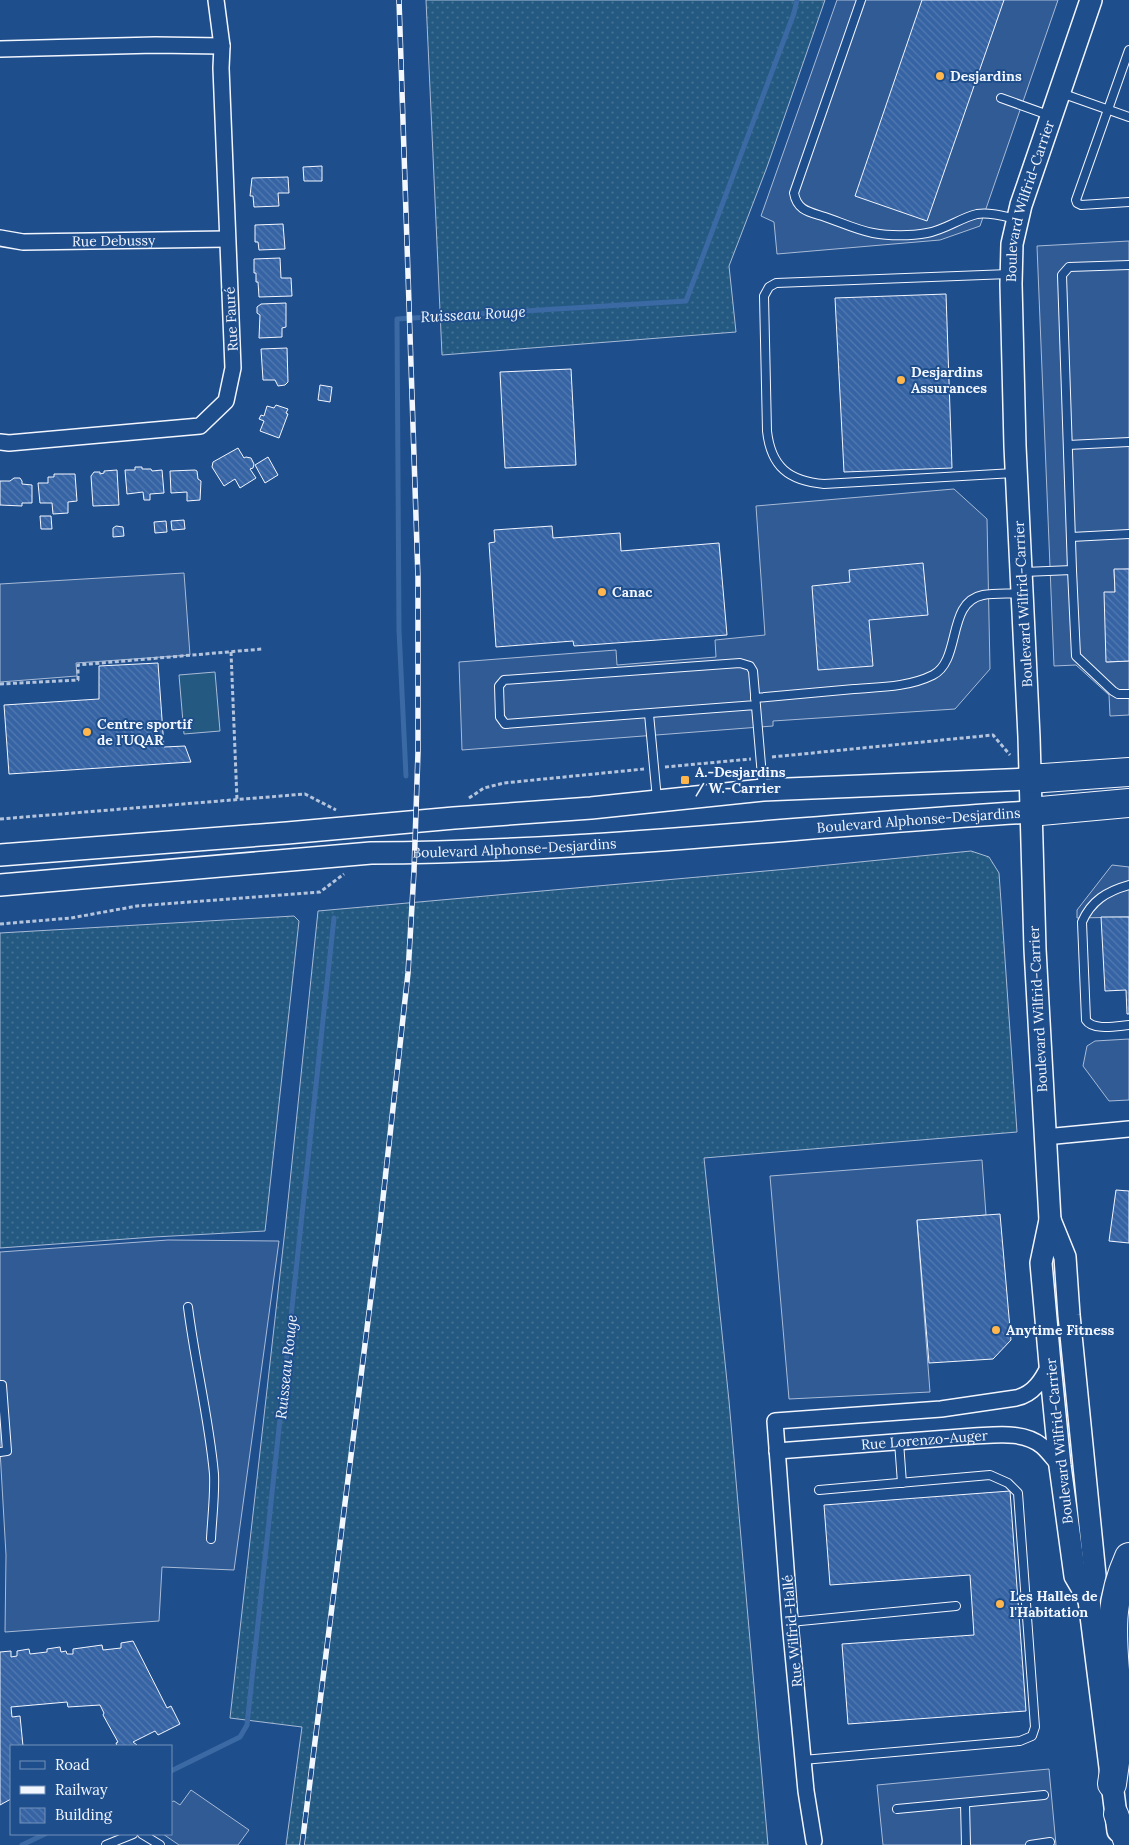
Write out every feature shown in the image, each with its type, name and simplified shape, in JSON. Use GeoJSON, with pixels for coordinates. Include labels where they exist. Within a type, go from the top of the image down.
{"type":"FeatureCollection","features":[{"type":"Feature","properties":{"kind":"highway"},"geometry":{"type":"LineString","coordinates":[[1030,779],[1129,772]]}},
{"type":"Feature","properties":{"kind":"highway"},"geometry":{"type":"LineString","coordinates":[[1030,812],[1129,803]]}},
{"type":"Feature","properties":{"kind":"highway"},"geometry":{"type":"LineString","coordinates":[[1112,1784],[1118,1749],[1118,1719],[1112,1634],[1114,1600],[1120,1577],[1129,1557]]}},
{"type":"Feature","properties":{"kind":"main road"},"geometry":{"type":"LineString","coordinates":[[1116,1814],[1127,1845]]}},
{"type":"Feature","properties":{"kind":"street","name":"Rue Fauré"},"geometry":{"type":"LineString","coordinates":[[0,442],[9,443],[200,426],[226,401],[233,368],[221,68],[222,46],[216,0]]}},
{"type":"Feature","properties":{"kind":"street","name":"Boulevard Wilfrid-Carrier"},"geometry":{"type":"LineString","coordinates":[[1089,1600],[1075,1576],[1060,1466],[1041,1263],[1050,1220],[1035,950],[1023,593],[1016,473],[1011,274],[1012,244],[1021,205],[1091,0]]}},
{"type":"Feature","properties":{"kind":"street"},"geometry":{"type":"LineString","coordinates":[[0,49],[155,45],[222,46]]}},
{"type":"Feature","properties":{"kind":"street","name":"Rue Debussy"},"geometry":{"type":"LineString","coordinates":[[0,238],[23,242],[228,239]]}},
{"type":"Feature","properties":{"kind":"street"},"geometry":{"type":"LineString","coordinates":[[0,855],[288,834],[454,818],[591,808],[763,790],[1030,779]]}},
{"type":"Feature","properties":{"kind":"street","name":"Boulevard Alphonse-Desjardins"},"geometry":{"type":"LineString","coordinates":[[0,885],[371,853],[415,853],[602,844],[1030,812]]}},
{"type":"Feature","properties":{"kind":"street"},"geometry":{"type":"LineString","coordinates":[[1045,1137],[1129,1129]]}},
{"type":"Feature","properties":{"kind":"street","name":"Boulevard Wilfrid-Carrier"},"geometry":{"type":"LineString","coordinates":[[1050,1220],[1064,1257],[1068,1314],[1095,1575],[1089,1600],[1120,1845]]}},
{"type":"Feature","properties":{"kind":"street","name":"Rue Wilfrid-Hallé"},"geometry":{"type":"LineString","coordinates":[[815,1844],[803,1760],[790,1622],[775,1421],[941,1408],[1016,1398],[1024,1396],[1034,1389],[1043,1378],[1050,1364]]}},
{"type":"Feature","properties":{"kind":"street","name":"Rue Lorenzo-Auger"},"geometry":{"type":"LineString","coordinates":[[777,1451],[998,1435],[1022,1436],[1042,1446],[1060,1466]]}},
{"type":"Feature","properties":{"kind":"lane"},"geometry":{"type":"LineString","coordinates":[[861,0],[794,193],[796,203],[807,210],[863,230],[889,235],[926,233],[945,228],[979,214],[991,214],[1018,220]]}},
{"type":"Feature","properties":{"kind":"lane"},"geometry":{"type":"LineString","coordinates":[[1129,50],[1076,200],[1081,205],[1129,202]]}},
{"type":"Feature","properties":{"kind":"lane"},"geometry":{"type":"LineString","coordinates":[[1059,92],[1129,118]]}},
{"type":"Feature","properties":{"kind":"lane"},"geometry":{"type":"LineString","coordinates":[[1001,98],[1051,116]]}},
{"type":"Feature","properties":{"kind":"lane"},"geometry":{"type":"LineString","coordinates":[[1129,265],[1069,267],[1062,275],[1076,656],[1113,691],[1118,694],[1129,694]]}},
{"type":"Feature","properties":{"kind":"lane"},"geometry":{"type":"LineString","coordinates":[[1011,274],[776,283],[769,287],[764,296],[766,431],[769,449],[776,461],[788,473],[813,483],[824,484],[1016,473]]}},
{"type":"Feature","properties":{"kind":"lane"},"geometry":{"type":"LineString","coordinates":[[1068,445],[1129,442]]}},
{"type":"Feature","properties":{"kind":"lane"},"geometry":{"type":"LineString","coordinates":[[1071,537],[1129,534]]}},
{"type":"Feature","properties":{"kind":"lane"},"geometry":{"type":"LineString","coordinates":[[1022,572],[1072,570]]}},
{"type":"Feature","properties":{"kind":"lane"},"geometry":{"type":"LineString","coordinates":[[763,790],[755,701],[753,671],[750,666],[740,663],[504,680],[499,686],[500,718],[506,724],[649,714],[755,701],[901,685],[934,675],[942,669],[948,657],[957,623],[962,612],[972,599],[982,595],[1023,593]]}},
{"type":"Feature","properties":{"kind":"lane"},"geometry":{"type":"LineString","coordinates":[[649,714],[657,800]]}},
{"type":"Feature","properties":{"kind":"lane"},"geometry":{"type":"LineString","coordinates":[[1129,885],[1100,897],[1086,913],[1082,922],[1086,1020],[1088,1024],[1095,1026],[1129,1025]]}},
{"type":"Feature","properties":{"kind":"lane"},"geometry":{"type":"LineString","coordinates":[[188,1307],[214,1476],[211,1539]]}},
{"type":"Feature","properties":{"kind":"lane"},"geometry":{"type":"LineString","coordinates":[[0,1385],[2,1385],[7,1451],[0,1452]]}},
{"type":"Feature","properties":{"kind":"lane"},"geometry":{"type":"LineString","coordinates":[[899,1442],[902,1483]]}},
{"type":"Feature","properties":{"kind":"lane"},"geometry":{"type":"LineString","coordinates":[[803,1760],[1020,1741],[1032,1736],[1035,1726],[1018,1493],[1008,1483],[990,1475],[819,1490]]}},
{"type":"Feature","properties":{"kind":"lane"},"geometry":{"type":"LineString","coordinates":[[790,1622],[956,1606]]}},
{"type":"Feature","properties":{"kind":"lane"},"geometry":{"type":"LineString","coordinates":[[897,1809],[1044,1795]]}},
{"type":"Feature","properties":{"kind":"lane"},"geometry":{"type":"LineString","coordinates":[[964,1803],[966,1845]]}},
{"type":"Feature","properties":{"kind":"lane"},"geometry":{"type":"LineString","coordinates":[[106,1845],[131,1835]]}},
{"type":"Feature","properties":{"kind":"lane"},"geometry":{"type":"LineString","coordinates":[[144,1835],[160,1845]]}},
{"type":"Feature","properties":{"kind":"lane"},"geometry":{"type":"LineString","coordinates":[[1030,1845],[1050,1842]]}},
{"type":"Feature","properties":{"kind":"path"},"geometry":{"type":"LineString","coordinates":[[0,684],[78,680],[78,665],[262,649]]}},
{"type":"Feature","properties":{"kind":"path"},"geometry":{"type":"LineString","coordinates":[[231,652],[237,800]]}},
{"type":"Feature","properties":{"kind":"path"},"geometry":{"type":"LineString","coordinates":[[454,818],[469,798],[484,788],[504,783],[993,735],[1030,779]]}},
{"type":"Feature","properties":{"kind":"path"},"geometry":{"type":"LineString","coordinates":[[0,819],[305,794],[362,826]]}},
{"type":"Feature","properties":{"kind":"path"},"geometry":{"type":"LineString","coordinates":[[0,924],[71,918],[137,906],[320,892],[371,853]]}},
{"type":"Feature","properties":{"kind":"shaded area"},"geometry":{"type":"Polygon","coordinates":[[[426,0],[825,0],[767,167],[729,266],[736,332],[442,355],[426,0]]]}},
{"type":"Feature","properties":{"kind":"shaded area"},"geometry":{"type":"Polygon","coordinates":[[[837,0],[1058,0],[980,226],[940,240],[777,254],[774,222],[761,216],[837,0]]]}},
{"type":"Feature","properties":{"kind":"shaded area"},"geometry":{"type":"Polygon","coordinates":[[[1129,241],[1129,569],[1114,570],[1115,592],[1107,662],[1129,661],[1129,715],[1110,716],[1109,695],[1076,665],[1054,666],[1037,246],[1129,241]]]}},
{"type":"Feature","properties":{"kind":"shaded area"},"geometry":{"type":"Polygon","coordinates":[[[954,489],[987,519],[990,669],[955,709],[773,721],[773,726],[462,750],[459,662],[616,650],[617,665],[716,657],[715,640],[765,635],[756,506],[954,489]]]}},
{"type":"Feature","properties":{"kind":"shaded area"},"geometry":{"type":"Polygon","coordinates":[[[184,573],[190,655],[76,663],[77,676],[0,682],[0,584],[184,573]]]}},
{"type":"Feature","properties":{"kind":"shaded area"},"geometry":{"type":"Polygon","coordinates":[[[215,672],[220,731],[184,734],[179,675],[215,672]]]}},
{"type":"Feature","properties":{"kind":"shaded area"},"geometry":{"type":"Polygon","coordinates":[[[971,851],[989,857],[999,873],[1017,1132],[704,1158],[729,1401],[768,1845],[286,1845],[302,1727],[230,1718],[285,1230],[318,911],[971,851]]]}},
{"type":"Feature","properties":{"kind":"shaded area"},"geometry":{"type":"Polygon","coordinates":[[[1112,865],[1129,867],[1129,917],[1077,918],[1077,910],[1112,865]]]}},
{"type":"Feature","properties":{"kind":"shaded area"},"geometry":{"type":"Polygon","coordinates":[[[294,916],[299,921],[265,1231],[0,1248],[0,933],[294,916]]]}},
{"type":"Feature","properties":{"kind":"shaded area"},"geometry":{"type":"Polygon","coordinates":[[[1129,1039],[1129,1100],[1109,1101],[1083,1066],[1087,1046],[1095,1041],[1129,1039]]]}},
{"type":"Feature","properties":{"kind":"shaded area"},"geometry":{"type":"Polygon","coordinates":[[[982,1160],[986,1215],[917,1221],[930,1392],[789,1399],[770,1176],[982,1160]]]}},
{"type":"Feature","properties":{"kind":"shaded area"},"geometry":{"type":"Polygon","coordinates":[[[168,1240],[279,1241],[234,1570],[162,1567],[159,1621],[5,1632],[6,1555],[0,1450],[0,1252],[168,1240]]]}},
{"type":"Feature","properties":{"kind":"shaded area"},"geometry":{"type":"Polygon","coordinates":[[[1049,1769],[1056,1845],[883,1845],[877,1785],[1049,1769]]]}},
{"type":"Feature","properties":{"kind":"shaded area"},"geometry":{"type":"Polygon","coordinates":[[[191,1790],[249,1830],[238,1845],[179,1845],[164,1835],[172,1835],[172,1802],[180,1805],[191,1790]]]}},
{"type":"Feature","properties":{"kind":"building"},"geometry":{"type":"Polygon","coordinates":[[[922,0],[1004,0],[927,221],[855,196],[922,0]]]}},
{"type":"Feature","properties":{"kind":"building"},"geometry":{"type":"Polygon","coordinates":[[[322,166],[322,181],[304,181],[303,167],[322,166]]]}},
{"type":"Feature","properties":{"kind":"building"},"geometry":{"type":"Polygon","coordinates":[[[288,177],[289,193],[278,193],[279,206],[254,207],[253,196],[250,196],[252,178],[288,177]]]}},
{"type":"Feature","properties":{"kind":"building"},"geometry":{"type":"Polygon","coordinates":[[[283,224],[285,249],[259,250],[258,242],[255,242],[255,225],[283,224]]]}},
{"type":"Feature","properties":{"kind":"building"},"geometry":{"type":"Polygon","coordinates":[[[280,258],[281,278],[291,278],[292,296],[259,297],[258,282],[256,282],[256,273],[254,273],[254,259],[280,258]]]}},
{"type":"Feature","properties":{"kind":"building"},"geometry":{"type":"Polygon","coordinates":[[[946,294],[952,468],[844,472],[835,298],[946,294]]]}},
{"type":"Feature","properties":{"kind":"building"},"geometry":{"type":"Polygon","coordinates":[[[286,303],[286,327],[282,328],[282,337],[259,338],[260,315],[257,313],[257,307],[261,304],[286,303]]]}},
{"type":"Feature","properties":{"kind":"building"},"geometry":{"type":"Polygon","coordinates":[[[287,348],[288,382],[285,385],[278,386],[275,380],[263,380],[261,349],[287,348]]]}},
{"type":"Feature","properties":{"kind":"building"},"geometry":{"type":"Polygon","coordinates":[[[571,369],[576,465],[505,468],[500,372],[571,369]]]}},
{"type":"Feature","properties":{"kind":"building"},"geometry":{"type":"Polygon","coordinates":[[[320,385],[332,387],[330,402],[318,400],[320,385]]]}},
{"type":"Feature","properties":{"kind":"building"},"geometry":{"type":"Polygon","coordinates":[[[276,405],[288,409],[279,438],[260,431],[264,421],[259,419],[261,415],[264,416],[267,406],[274,408],[276,405]]]}},
{"type":"Feature","properties":{"kind":"building"},"geometry":{"type":"Polygon","coordinates":[[[238,448],[244,458],[251,458],[254,464],[253,468],[250,469],[256,478],[240,488],[235,479],[224,486],[212,467],[213,462],[238,448]]]}},
{"type":"Feature","properties":{"kind":"building"},"geometry":{"type":"Polygon","coordinates":[[[268,457],[278,475],[265,483],[255,465],[268,457]]]}},
{"type":"Feature","properties":{"kind":"building"},"geometry":{"type":"Polygon","coordinates":[[[135,467],[151,469],[152,471],[162,470],[164,493],[150,494],[150,500],[144,500],[143,492],[127,494],[125,470],[135,470],[135,467]]]}},
{"type":"Feature","properties":{"kind":"building"},"geometry":{"type":"Polygon","coordinates":[[[117,470],[119,505],[93,506],[91,476],[94,472],[100,472],[100,474],[104,473],[104,471],[117,470]]]}},
{"type":"Feature","properties":{"kind":"building"},"geometry":{"type":"Polygon","coordinates":[[[170,471],[197,471],[198,479],[201,481],[200,500],[187,501],[187,492],[171,493],[170,471]]]}},
{"type":"Feature","properties":{"kind":"building"},"geometry":{"type":"Polygon","coordinates":[[[54,474],[75,474],[77,501],[68,502],[68,513],[53,514],[52,503],[40,503],[38,483],[48,483],[48,477],[54,477],[54,474]]]}},
{"type":"Feature","properties":{"kind":"building"},"geometry":{"type":"Polygon","coordinates":[[[14,478],[20,478],[22,484],[32,485],[32,503],[22,503],[22,506],[0,505],[0,481],[10,481],[14,478]]]}},
{"type":"Feature","properties":{"kind":"building"},"geometry":{"type":"Polygon","coordinates":[[[40,516],[51,516],[52,529],[41,529],[40,516]]]}},
{"type":"Feature","properties":{"kind":"building"},"geometry":{"type":"Polygon","coordinates":[[[184,520],[185,529],[172,530],[171,521],[184,520]]]}},
{"type":"Feature","properties":{"kind":"building"},"geometry":{"type":"Polygon","coordinates":[[[166,521],[167,532],[155,533],[154,522],[166,521]]]}},
{"type":"Feature","properties":{"kind":"building"},"geometry":{"type":"Polygon","coordinates":[[[116,526],[123,527],[124,536],[113,537],[113,528],[116,526]]]}},
{"type":"Feature","properties":{"kind":"building"},"geometry":{"type":"Polygon","coordinates":[[[552,526],[553,538],[620,533],[621,551],[719,543],[727,635],[574,646],[573,641],[496,647],[489,543],[495,542],[494,530],[552,526]]]}},
{"type":"Feature","properties":{"kind":"building"},"geometry":{"type":"Polygon","coordinates":[[[923,563],[928,615],[869,620],[873,666],[818,670],[812,586],[850,582],[849,570],[923,563]]]}},
{"type":"Feature","properties":{"kind":"building"},"geometry":{"type":"Polygon","coordinates":[[[1114,569],[1129,569],[1129,661],[1106,662],[1104,592],[1115,592],[1114,569]]]}},
{"type":"Feature","properties":{"kind":"building"},"geometry":{"type":"Polygon","coordinates":[[[158,663],[164,747],[185,746],[191,762],[9,774],[4,705],[99,699],[99,666],[158,663]]]}},
{"type":"Feature","properties":{"kind":"building"},"geometry":{"type":"Polygon","coordinates":[[[1101,917],[1129,917],[1129,1014],[1127,1014],[1126,990],[1105,991],[1101,917]]]}},
{"type":"Feature","properties":{"kind":"building"},"geometry":{"type":"Polygon","coordinates":[[[1116,1190],[1129,1191],[1129,1243],[1109,1241],[1116,1190]]]}},
{"type":"Feature","properties":{"kind":"building"},"geometry":{"type":"Polygon","coordinates":[[[1000,1214],[1011,1340],[993,1359],[929,1363],[917,1220],[1000,1214]]]}},
{"type":"Feature","properties":{"kind":"building"},"geometry":{"type":"Polygon","coordinates":[[[1010,1491],[1026,1711],[848,1724],[842,1644],[974,1635],[970,1575],[830,1585],[824,1505],[1010,1491]]]}},
{"type":"Feature","properties":{"kind":"building"},"geometry":{"type":"Polygon","coordinates":[[[133,1641],[167,1708],[171,1706],[180,1724],[158,1735],[155,1731],[133,1742],[137,1745],[117,1745],[118,1742],[103,1715],[104,1713],[100,1705],[68,1707],[67,1702],[11,1707],[12,1717],[20,1716],[23,1745],[10,1745],[10,1800],[0,1805],[0,1652],[11,1651],[11,1657],[17,1656],[17,1651],[29,1649],[30,1654],[47,1652],[47,1649],[60,1647],[61,1652],[66,1651],[67,1654],[73,1654],[73,1649],[102,1645],[103,1650],[121,1648],[121,1643],[133,1641]]]}},
{"type":"Feature","properties":{"kind":"waterway","name":"Ruisseau Rouge"},"geometry":{"type":"LineString","coordinates":[[406,776],[399,630],[397,319],[686,301],[794,13],[797,0]]}},
{"type":"Feature","properties":{"kind":"waterway","name":"Ruisseau Rouge"},"geometry":{"type":"LineString","coordinates":[[172,1771],[240,1737],[247,1725],[334,918]]}},
{"type":"Feature","properties":{"kind":"waterway","name":"Ruisseau Rouge"},"geometry":{"type":"LineString","coordinates":[[22,1845],[43,1835]]}},
{"type":"Feature","properties":{"kind":"railway"},"geometry":{"type":"LineString","coordinates":[[302,1845],[380,1225],[408,973],[414,871],[418,752],[418,578],[399,0]]}},
{"type":"Feature","properties":{"kind":"place","name":"Desjardins"},"geometry":{"type":"Point","coordinates":[940,76]}},
{"type":"Feature","properties":{"kind":"place","name":"Desjardins Assurances"},"geometry":{"type":"Point","coordinates":[901,380]}},
{"type":"Feature","properties":{"kind":"place","name":"Canac"},"geometry":{"type":"Point","coordinates":[602,592]}},
{"type":"Feature","properties":{"kind":"place","name":"Centre sportif de l'UQAR"},"geometry":{"type":"Point","coordinates":[87,732]}},
{"type":"Feature","properties":{"kind":"place","name":"A.-Desjardins / W.-Carrier"},"geometry":{"type":"Point","coordinates":[685,780]}},
{"type":"Feature","properties":{"kind":"place","name":"Anytime Fitness"},"geometry":{"type":"Point","coordinates":[996,1330]}},
{"type":"Feature","properties":{"kind":"place","name":"Les Halles de l'Habitation"},"geometry":{"type":"Point","coordinates":[1000,1604]}}]}
